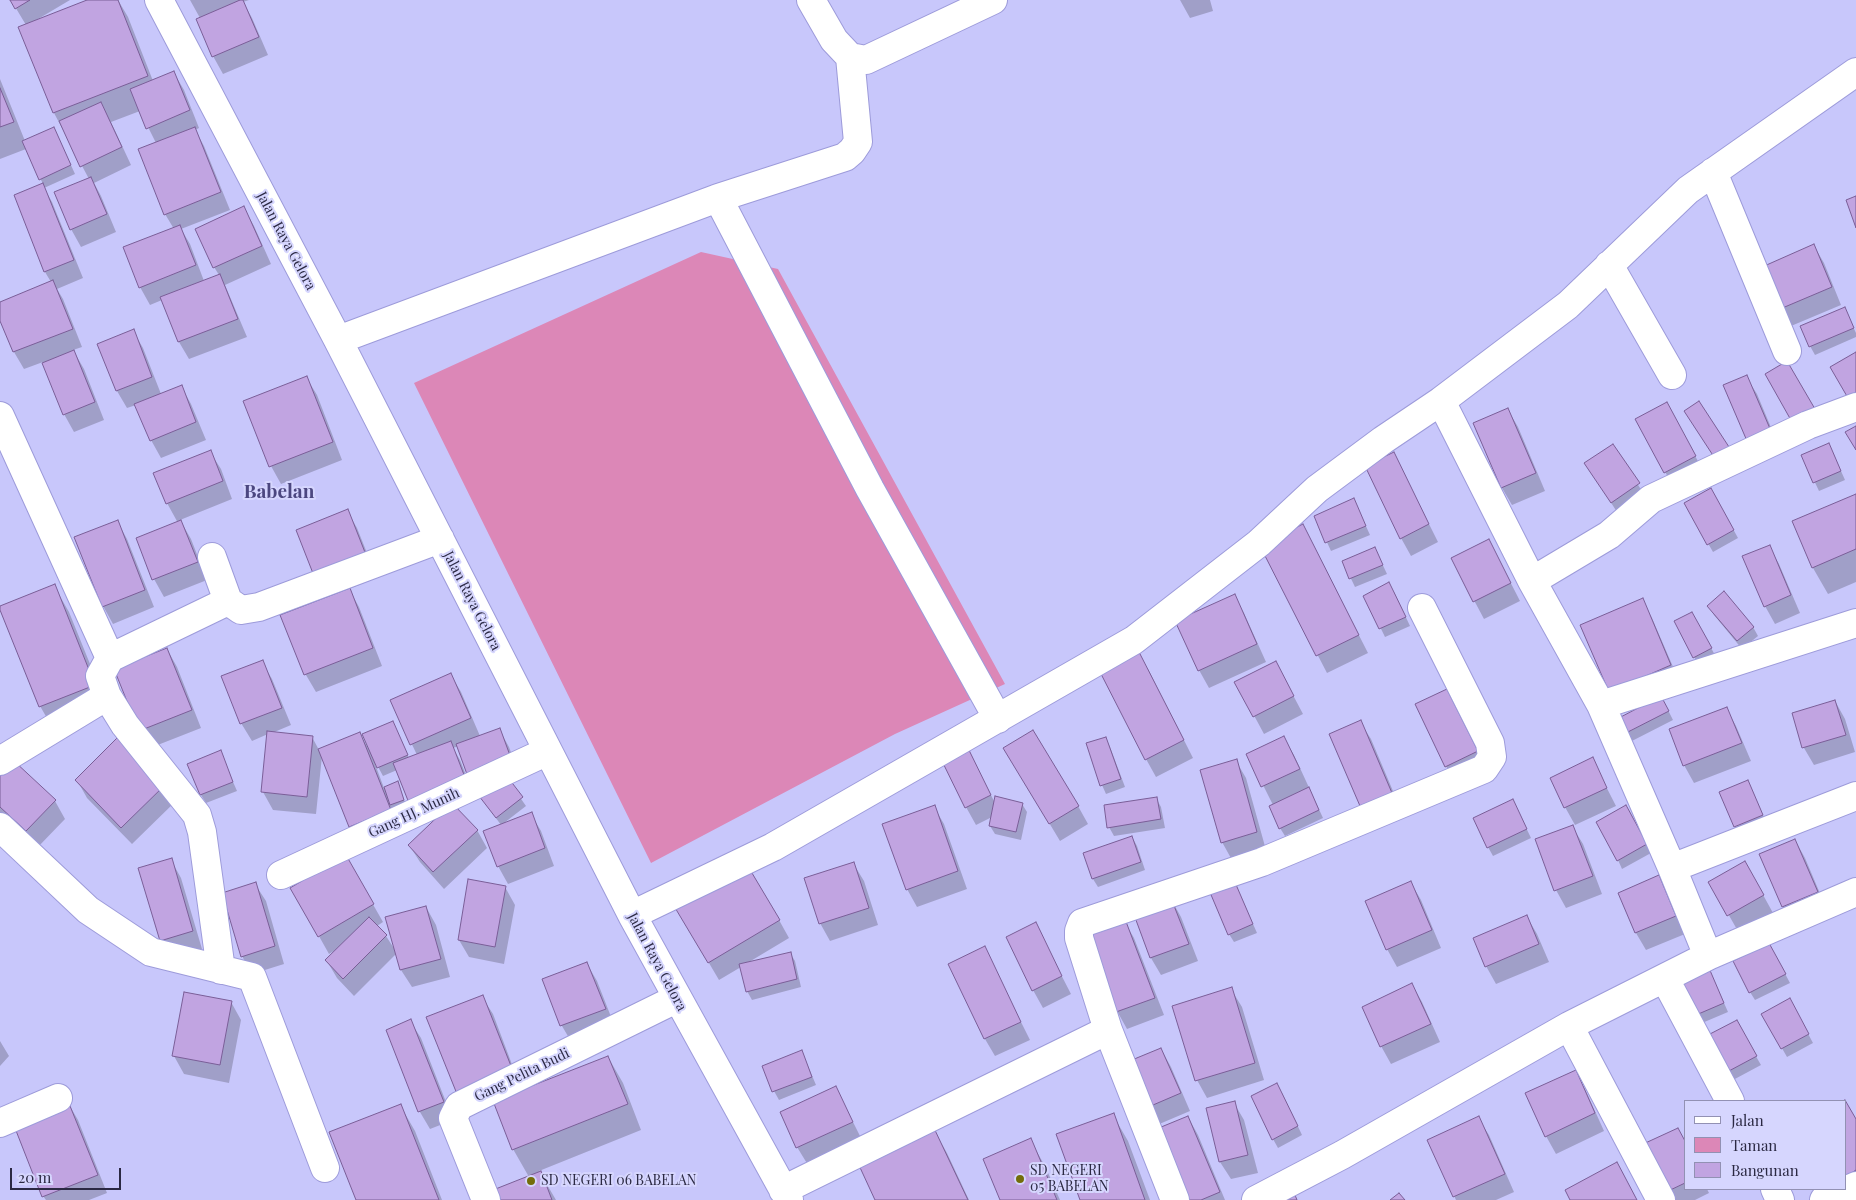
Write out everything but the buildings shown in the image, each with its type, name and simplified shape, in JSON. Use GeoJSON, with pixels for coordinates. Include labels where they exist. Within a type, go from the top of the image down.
{"type":"FeatureCollection","features":[{"type":"Feature","properties":{"kind":"street","name":"Jalan Raya Gelora"},"geometry":{"type":"LineString","coordinates":[[159,0],[338,340],[676,999],[786,1195]]}},
{"type":"Feature","properties":{"kind":"street"},"geometry":{"type":"LineString","coordinates":[[811,0],[834,40],[850,57],[866,60],[993,0]]}},
{"type":"Feature","properties":{"kind":"street"},"geometry":{"type":"LineString","coordinates":[[338,340],[718,198],[837,160],[852,151],[858,142],[850,57]]}},
{"type":"Feature","properties":{"kind":"street"},"geometry":{"type":"LineString","coordinates":[[632,915],[773,847],[1134,640],[1259,543],[1317,489],[1383,440],[1441,401],[1568,305],[1688,190],[1856,72]]}},
{"type":"Feature","properties":{"kind":"street"},"geometry":{"type":"LineString","coordinates":[[1713,172],[1787,351]]}},
{"type":"Feature","properties":{"kind":"street"},"geometry":{"type":"LineString","coordinates":[[718,198],[870,489],[998,719]]}},
{"type":"Feature","properties":{"kind":"street"},"geometry":{"type":"LineString","coordinates":[[1609,265],[1672,375]]}},
{"type":"Feature","properties":{"kind":"street"},"geometry":{"type":"LineString","coordinates":[[1441,401],[1532,581],[1601,705],[1708,956]]}},
{"type":"Feature","properties":{"kind":"street"},"geometry":{"type":"LineString","coordinates":[[1532,581],[1609,535],[1651,499],[1808,425],[1856,406]]}},
{"type":"Feature","properties":{"kind":"street"},"geometry":{"type":"LineString","coordinates":[[0,416],[110,658]]}},
{"type":"Feature","properties":{"kind":"street"},"geometry":{"type":"LineString","coordinates":[[212,557],[228,601],[241,610],[259,607],[440,539]]}},
{"type":"Feature","properties":{"kind":"street"},"geometry":{"type":"LineString","coordinates":[[221,970],[202,832],[197,815],[125,725],[107,696],[100,676],[110,658],[228,601]]}},
{"type":"Feature","properties":{"kind":"street"},"geometry":{"type":"LineString","coordinates":[[1175,1200],[1108,1030],[1079,938],[1082,923],[1262,862],[1484,769],[1492,757],[1490,743],[1422,608]]}},
{"type":"Feature","properties":{"kind":"street"},"geometry":{"type":"LineString","coordinates":[[1601,705],[1856,623]]}},
{"type":"Feature","properties":{"kind":"street"},"geometry":{"type":"LineString","coordinates":[[0,761],[107,696]]}},
{"type":"Feature","properties":{"kind":"street","name":"Gang HJ. Munih"},"geometry":{"type":"LineString","coordinates":[[281,875],[548,751]]}},
{"type":"Feature","properties":{"kind":"street"},"geometry":{"type":"LineString","coordinates":[[1672,868],[1856,796]]}},
{"type":"Feature","properties":{"kind":"street"},"geometry":{"type":"LineString","coordinates":[[0,827],[88,910],[152,952],[252,977],[325,1168]]}},
{"type":"Feature","properties":{"kind":"street"},"geometry":{"type":"LineString","coordinates":[[1256,1200],[1342,1155],[1569,1026],[1708,956],[1856,892]]}},
{"type":"Feature","properties":{"kind":"street"},"geometry":{"type":"LineString","coordinates":[[1665,979],[1729,1100]]}},
{"type":"Feature","properties":{"kind":"street","name":"Gang Pelita Budi"},"geometry":{"type":"LineString","coordinates":[[486,1200],[453,1118],[458,1106],[676,999]]}},
{"type":"Feature","properties":{"kind":"street"},"geometry":{"type":"LineString","coordinates":[[1569,1026],[1661,1200]]}},
{"type":"Feature","properties":{"kind":"street"},"geometry":{"type":"LineString","coordinates":[[786,1195],[1108,1030]]}},
{"type":"Feature","properties":{"kind":"street"},"geometry":{"type":"LineString","coordinates":[[0,1123],[58,1098]]}},
{"type":"Feature","properties":{"kind":"street"},"geometry":{"type":"LineString","coordinates":[[1824,1200],[1856,1186]]}},
{"type":"Feature","properties":{"kind":"green space"},"geometry":{"type":"Polygon","coordinates":[[[701,252],[778,269],[1005,684],[895,734],[651,863],[414,383],[701,252]]]}},
{"type":"Feature","properties":{"kind":"place","name":"SD NEGERI 05 BABELAN"},"geometry":{"type":"Point","coordinates":[1020,1179]}},
{"type":"Feature","properties":{"kind":"place","name":"SD NEGERI 06 BABELAN"},"geometry":{"type":"Point","coordinates":[531,1181]}},
{"type":"Feature","properties":{"kind":"district","name":"Babelan"},"geometry":{"type":"Point","coordinates":[279,492]}}]}
